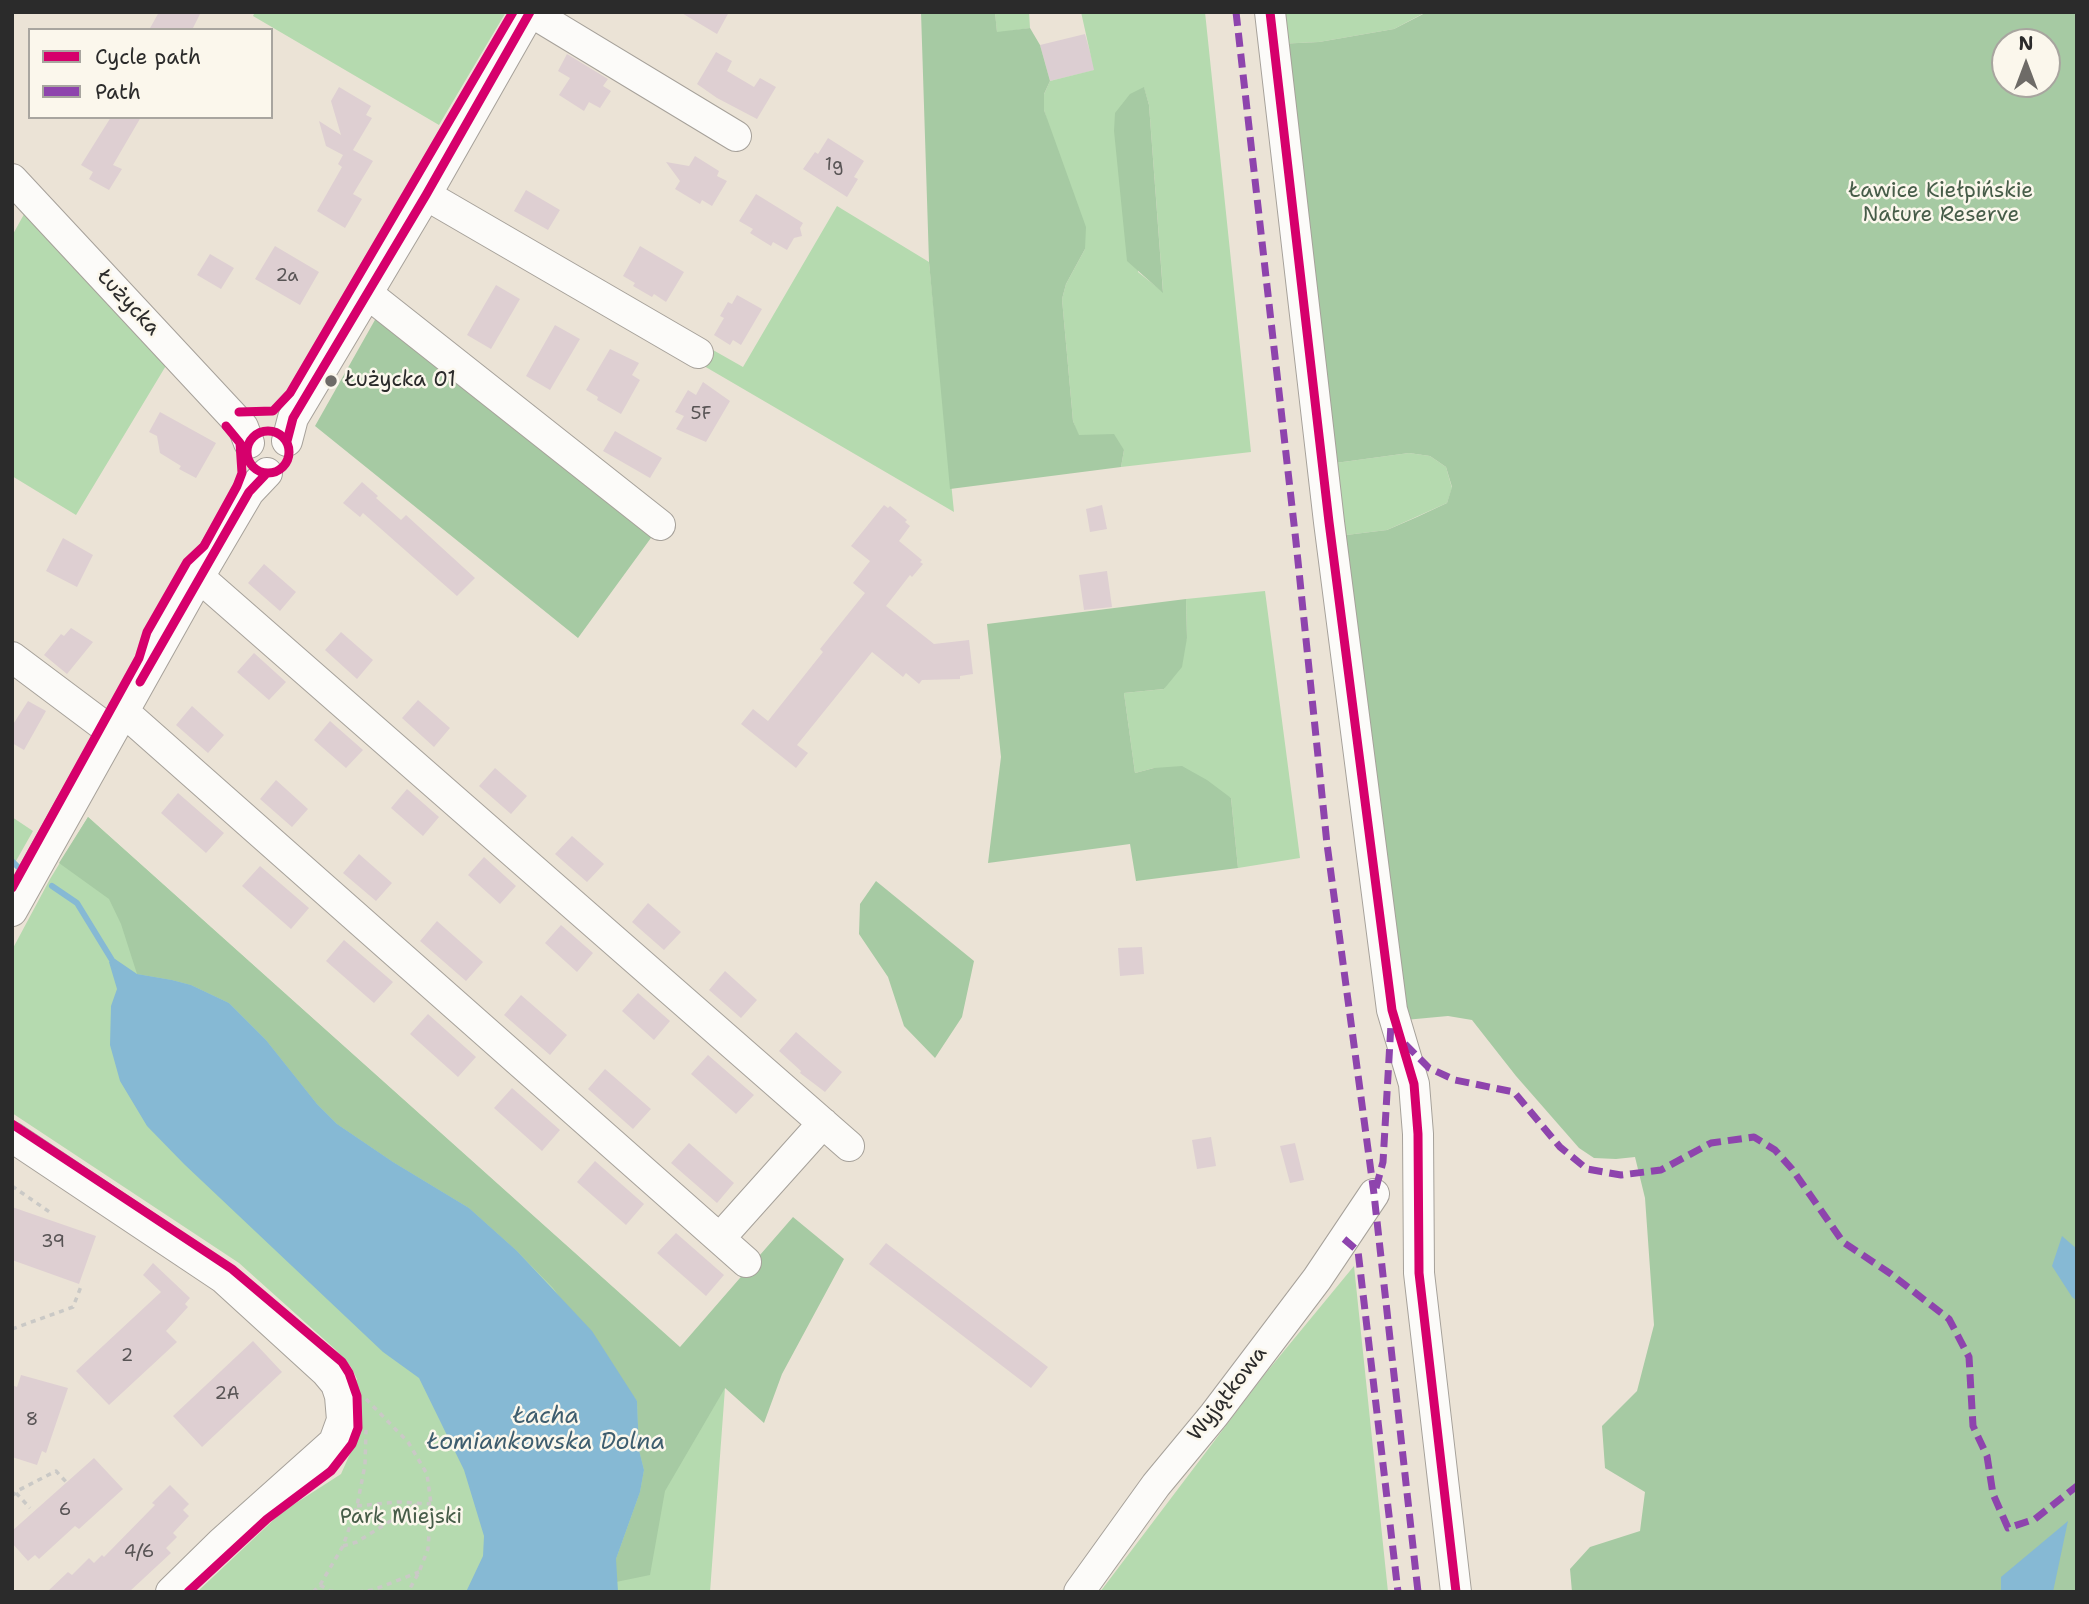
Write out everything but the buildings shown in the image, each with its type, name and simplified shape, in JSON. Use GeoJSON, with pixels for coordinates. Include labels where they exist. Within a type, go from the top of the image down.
{"type":"FeatureCollection","features":[{"type":"Feature","properties":{"kind":"street"},"geometry":{"type":"LineString","coordinates":[[12,911],[199,577],[263,447],[368,294],[530,12],[736,136]]}},
{"type":"Feature","properties":{"kind":"street"},"geometry":{"type":"LineString","coordinates":[[1270,12],[1329,522],[1392,1010],[1414,1084],[1418,1134],[1419,1273],[1456,1592]]}},
{"type":"Feature","properties":{"kind":"street","name":"Łużycka"},"geometry":{"type":"LineString","coordinates":[[12,179],[263,447]]}},
{"type":"Feature","properties":{"kind":"street"},"geometry":{"type":"LineString","coordinates":[[422,202],[688,356]]}},
{"type":"Feature","properties":{"kind":"street"},"geometry":{"type":"LineString","coordinates":[[368,294],[660,525]]}},
{"type":"Feature","properties":{"kind":"street"},"geometry":{"type":"LineString","coordinates":[[199,577],[849,1146]]}},
{"type":"Feature","properties":{"kind":"street"},"geometry":{"type":"LineString","coordinates":[[12,657],[117,721],[746,1262]]}},
{"type":"Feature","properties":{"kind":"street"},"geometry":{"type":"LineString","coordinates":[[720,1238],[824,1123]]}},
{"type":"Feature","properties":{"kind":"street"},"geometry":{"type":"LineString","coordinates":[[12,1137],[223,1278],[326,1371],[341,1396],[342,1420],[334,1442],[220,1543],[171,1592]]}},
{"type":"Feature","properties":{"kind":"street","name":"Wyjątkowa"},"geometry":{"type":"LineString","coordinates":[[1079,1592],[1156,1485],[1214,1416],[1311,1287],[1374,1195]]}},
{"type":"Feature","properties":{"kind":"path"},"geometry":{"type":"LineString","coordinates":[[12,1186],[51,1213]]}},
{"type":"Feature","properties":{"kind":"path"},"geometry":{"type":"LineString","coordinates":[[12,1329],[73,1307],[82,1284]]}},
{"type":"Feature","properties":{"kind":"path"},"geometry":{"type":"LineString","coordinates":[[360,1396],[361,1407]]}},
{"type":"Feature","properties":{"kind":"path"},"geometry":{"type":"LineString","coordinates":[[360,1396],[408,1442],[427,1474],[431,1504],[428,1549],[408,1592]]}},
{"type":"Feature","properties":{"kind":"path"},"geometry":{"type":"LineString","coordinates":[[313,1592],[343,1546],[357,1506],[365,1465],[365,1418]]}},
{"type":"Feature","properties":{"kind":"path"},"geometry":{"type":"LineString","coordinates":[[30,1508],[14,1495],[57,1471],[69,1485]]}},
{"type":"Feature","properties":{"kind":"path"},"geometry":{"type":"LineString","coordinates":[[357,1506],[397,1502],[431,1504]]}},
{"type":"Feature","properties":{"kind":"path"},"geometry":{"type":"LineString","coordinates":[[343,1546],[356,1542],[419,1503]]}},
{"type":"Feature","properties":{"kind":"path"},"geometry":{"type":"LineString","coordinates":[[358,1592],[373,1590],[419,1572]]}},
{"type":"Feature","properties":{"kind":"path"},"geometry":{"type":"LineString","coordinates":[[320,1585],[330,1591],[342,1592]]}},
{"type":"Feature","properties":{"kind":"shaded area"},"geometry":{"type":"Polygon","coordinates":[[[1085,34],[1095,70],[1050,81],[1040,45],[1085,34]]]}},
{"type":"Feature","properties":{"kind":"green space"},"geometry":{"type":"Polygon","coordinates":[[[255,12],[506,12],[439,125],[253,16],[255,12]]]}},
{"type":"Feature","properties":{"kind":"green space"},"geometry":{"type":"Polygon","coordinates":[[[921,12],[995,12],[997,32],[1030,28],[1040,45],[1050,81],[1044,94],[1044,110],[1086,227],[1085,249],[1066,284],[1062,299],[1073,421],[1079,435],[1114,434],[1124,450],[1121,467],[950,489],[929,262],[921,12]]]}},
{"type":"Feature","properties":{"kind":"green space"},"geometry":{"type":"Polygon","coordinates":[[[995,12],[1029,12],[1030,28],[997,33],[995,12]]]}},
{"type":"Feature","properties":{"kind":"green space"},"geometry":{"type":"Polygon","coordinates":[[[1081,12],[1205,12],[1251,452],[1121,467],[1124,450],[1078,435],[1073,421],[1062,299],[1066,284],[1085,249],[1044,110],[1044,94],[1050,81],[1094,70],[1081,12]],[[1144,88],[1138,272],[1163,292],[1149,105],[1144,88]]]}},
{"type":"Feature","properties":{"kind":"green space"},"geometry":{"type":"Polygon","coordinates":[[[1274,12],[1426,12],[1394,29],[1319,42],[1277,44],[1274,12]]]}},
{"type":"Feature","properties":{"kind":"green space","name":"Ławice Kiełpińskie Nature Reserve"},"geometry":{"type":"Polygon","coordinates":[[[1427,12],[2077,12],[2077,1592],[1572,1592],[1570,1569],[1590,1547],[1640,1531],[1645,1492],[1605,1468],[1602,1426],[1637,1391],[1654,1325],[1645,1198],[1635,1157],[1594,1158],[1579,1148],[1516,1076],[1472,1020],[1448,1016],[1405,1020],[1338,536],[1387,530],[1447,503],[1452,487],[1446,467],[1430,456],[1409,453],[1328,464],[1277,44],[1319,42],[1394,29],[1427,12]]]}},
{"type":"Feature","properties":{"kind":"green space"},"geometry":{"type":"Polygon","coordinates":[[[1144,87],[1149,105],[1163,293],[1127,261],[1114,131],[1115,113],[1130,94],[1144,87]]]}},
{"type":"Feature","properties":{"kind":"green space"},"geometry":{"type":"Polygon","coordinates":[[[837,206],[929,262],[954,512],[704,366],[713,350],[743,367],[837,206]]]}},
{"type":"Feature","properties":{"kind":"green space"},"geometry":{"type":"Polygon","coordinates":[[[28,207],[170,359],[76,515],[12,476],[12,236],[28,207]]]}},
{"type":"Feature","properties":{"kind":"green space"},"geometry":{"type":"Polygon","coordinates":[[[380,311],[656,531],[578,638],[315,426],[380,311]]]}},
{"type":"Feature","properties":{"kind":"green space"},"geometry":{"type":"Polygon","coordinates":[[[1409,453],[1430,456],[1446,467],[1452,488],[1447,503],[1387,530],[1338,536],[1328,464],[1409,453]]]}},
{"type":"Feature","properties":{"kind":"green space"},"geometry":{"type":"Polygon","coordinates":[[[1265,591],[1300,858],[1238,868],[1231,798],[1154,768],[1135,773],[1124,693],[1164,689],[1187,638],[1186,599],[1265,591]]]}},
{"type":"Feature","properties":{"kind":"green space"},"geometry":{"type":"Polygon","coordinates":[[[1186,599],[1187,638],[1182,667],[1164,689],[1124,693],[1135,773],[1154,768],[1182,766],[1231,798],[1238,868],[1136,881],[1130,844],[988,863],[1001,757],[987,624],[1186,599]]]}},
{"type":"Feature","properties":{"kind":"green space"},"geometry":{"type":"Polygon","coordinates":[[[12,817],[33,831],[12,868],[12,817]]]}},
{"type":"Feature","properties":{"kind":"green space","name":"Park Miejski"},"geometry":{"type":"Polygon","coordinates":[[[88,817],[725,1388],[710,1592],[197,1592],[282,1512],[341,1474],[357,1438],[357,1379],[351,1367],[336,1350],[239,1263],[12,1113],[12,950],[50,879],[88,817]]]}},
{"type":"Feature","properties":{"kind":"green space"},"geometry":{"type":"Polygon","coordinates":[[[88,817],[680,1347],[793,1217],[844,1259],[782,1374],[764,1423],[725,1388],[665,1491],[650,1575],[616,1582],[616,1559],[640,1492],[644,1470],[639,1450],[637,1401],[553,1288],[517,1251],[469,1208],[337,1124],[317,1104],[266,1040],[229,1003],[191,985],[137,974],[121,924],[109,899],[59,863],[88,817]]]}},
{"type":"Feature","properties":{"kind":"green space"},"geometry":{"type":"Polygon","coordinates":[[[876,881],[974,961],[962,1017],[935,1058],[904,1026],[888,977],[859,934],[860,904],[876,881]]]}},
{"type":"Feature","properties":{"kind":"green space"},"geometry":{"type":"Polygon","coordinates":[[[1354,1266],[1388,1592],[1100,1592],[1265,1374],[1354,1266]]]}},
{"type":"Feature","properties":{"kind":"water","name":"Łacha Łomiankowska Dolna"},"geometry":{"type":"Polygon","coordinates":[[[115,959],[137,974],[191,985],[229,1003],[266,1040],[317,1104],[337,1124],[469,1208],[517,1251],[592,1331],[637,1401],[639,1450],[644,1470],[640,1492],[616,1559],[618,1592],[466,1592],[483,1556],[484,1536],[464,1470],[419,1378],[383,1352],[147,1126],[120,1081],[110,1045],[111,1006],[117,989],[109,962],[115,959]]]}},
{"type":"Feature","properties":{"kind":"water"},"geometry":{"type":"Polygon","coordinates":[[[2062,1236],[2077,1249],[2077,1301],[2052,1266],[2062,1236]]]}},
{"type":"Feature","properties":{"kind":"water"},"geometry":{"type":"Polygon","coordinates":[[[2068,1521],[2053,1592],[2001,1592],[2001,1577],[2068,1521]]]}},
{"type":"Feature","properties":{"kind":"waterway"},"geometry":{"type":"LineString","coordinates":[[12,861],[18,867]]}},
{"type":"Feature","properties":{"kind":"waterway"},"geometry":{"type":"LineString","coordinates":[[52,886],[77,903],[115,965]]}},
{"type":"Feature","properties":{"kind":"marked path"},"geometry":{"type":"LineString","coordinates":[[1236,12],[1327,844],[1374,1194],[1418,1592]]}},
{"type":"Feature","properties":{"kind":"marked path"},"geometry":{"type":"LineString","coordinates":[[1376,1188],[1383,1162],[1391,1024]]}},
{"type":"Feature","properties":{"kind":"marked path"},"geometry":{"type":"LineString","coordinates":[[1405,1044],[1429,1068],[1455,1080],[1514,1092],[1560,1147],[1587,1169],[1621,1175],[1661,1170],[1711,1143],[1754,1137],[1775,1150],[1792,1169],[1843,1242],[1891,1274],[1949,1319],[1969,1357],[1973,1426],[1987,1456],[1993,1494],[2008,1528],[2035,1519],[2077,1486]]}},
{"type":"Feature","properties":{"kind":"marked path"},"geometry":{"type":"LineString","coordinates":[[1344,1239],[1358,1251],[1398,1592]]}},
{"type":"Feature","properties":{"kind":"cycle path"},"geometry":{"type":"LineString","coordinates":[[239,412],[273,411],[290,393],[513,12]]}},
{"type":"Feature","properties":{"kind":"cycle path"},"geometry":{"type":"LineString","coordinates":[[287,441],[293,418],[426,195],[530,12]]}},
{"type":"Feature","properties":{"kind":"cycle path"},"geometry":{"type":"LineString","coordinates":[[1270,12],[1329,522],[1392,1010],[1414,1084],[1418,1134],[1419,1273],[1456,1592]]}},
{"type":"Feature","properties":{"kind":"cycle path"},"geometry":{"type":"LineString","coordinates":[[12,888],[139,658],[147,632],[187,562],[204,546],[237,486],[242,473],[240,443],[226,426]]}},
{"type":"Feature","properties":{"kind":"cycle path"},"geometry":{"type":"LineString","coordinates":[[268,431],[283,437],[289,452],[283,467],[268,473],[253,467],[247,452],[253,437],[268,431]]}},
{"type":"Feature","properties":{"kind":"cycle path"},"geometry":{"type":"LineString","coordinates":[[140,682],[249,492],[267,473]]}},
{"type":"Feature","properties":{"kind":"cycle path"},"geometry":{"type":"LineString","coordinates":[[12,1124],[232,1269],[342,1362],[349,1373],[357,1396],[358,1428],[352,1444],[331,1471],[267,1519],[188,1592]]}},
{"type":"Feature","properties":{"kind":"place","name":"Łużycka 01"},"geometry":{"type":"Point","coordinates":[331,381]}}]}
